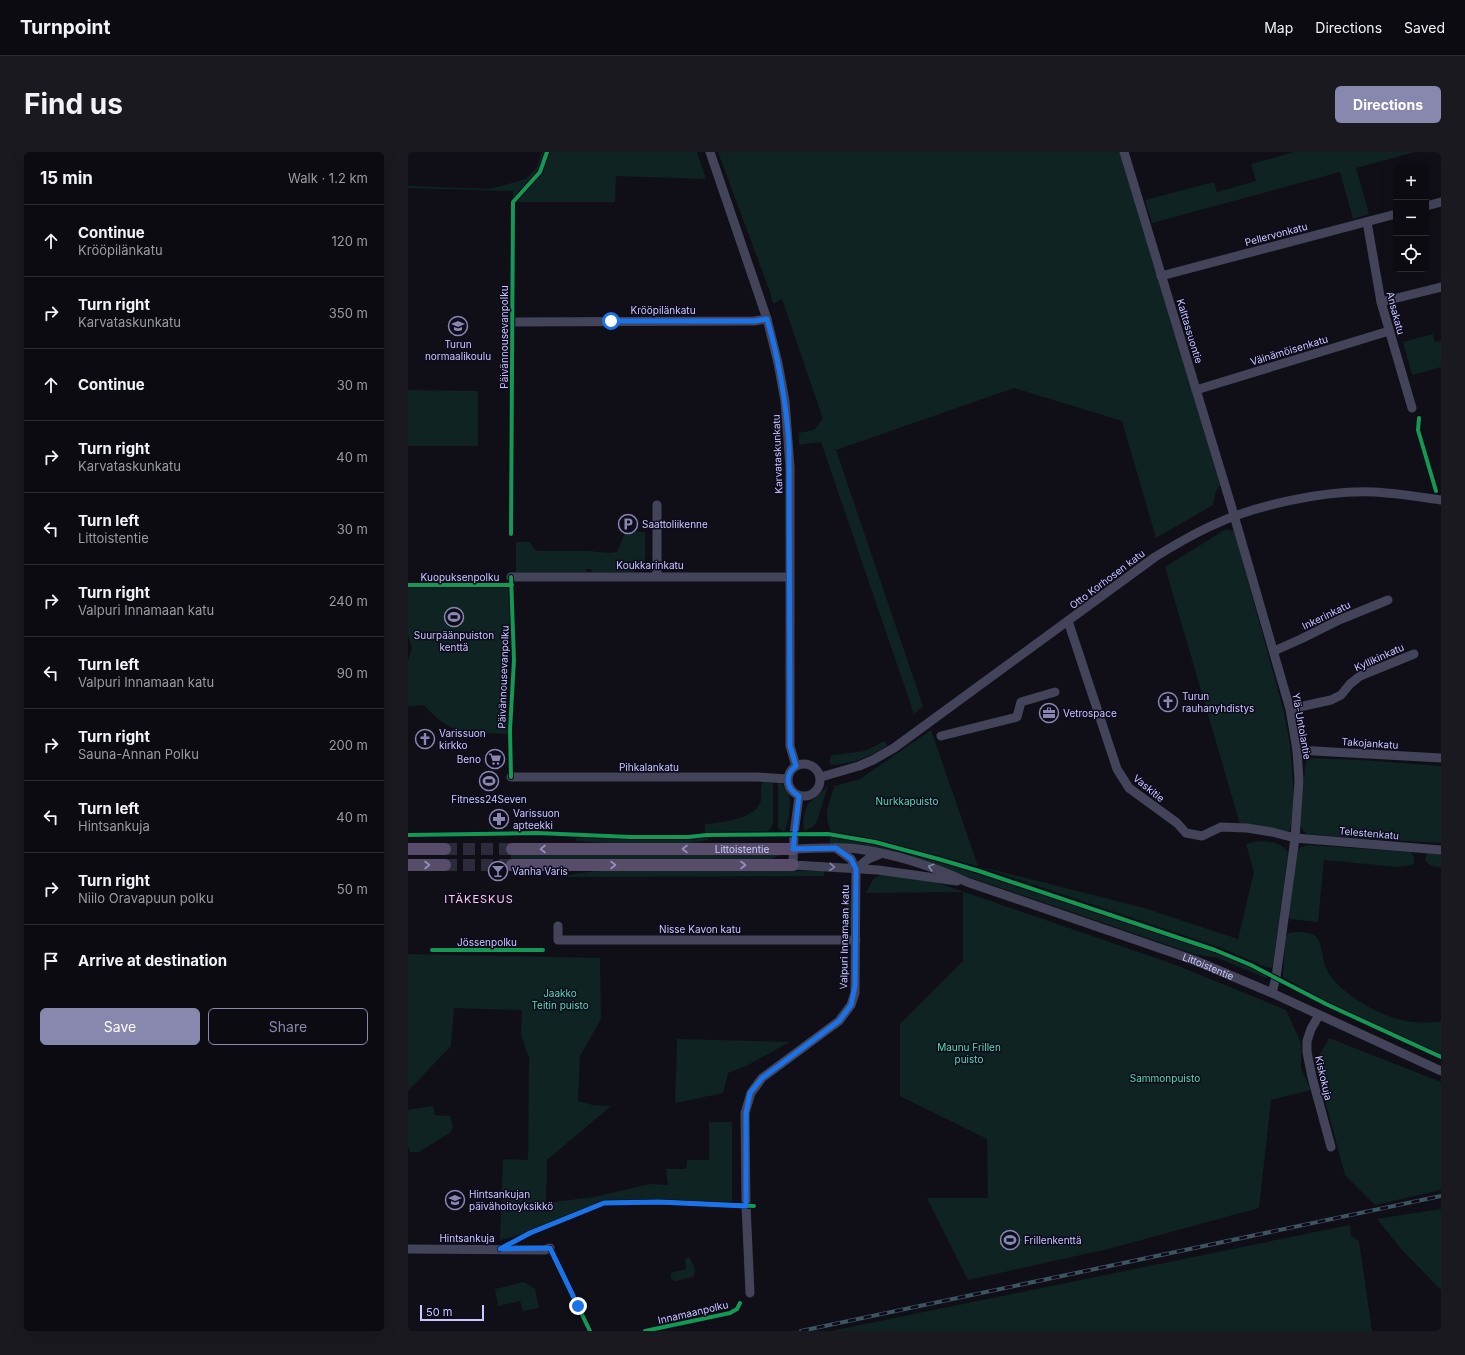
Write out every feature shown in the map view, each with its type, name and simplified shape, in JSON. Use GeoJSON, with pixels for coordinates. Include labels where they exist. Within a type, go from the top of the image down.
{"type":"FeatureCollection","features":[{"type":"Feature","properties":{"kind":"main road"},"geometry":{"type":"LineString","coordinates":[[408,849],[445,849]]}},
{"type":"Feature","properties":{"kind":"main road","name":"Littoistentie"},"geometry":{"type":"LineString","coordinates":[[512,849],[793,849]]}},
{"type":"Feature","properties":{"kind":"main road"},"geometry":{"type":"LineString","coordinates":[[408,865],[445,865]]}},
{"type":"Feature","properties":{"kind":"main road","name":"Littoistentie"},"geometry":{"type":"LineString","coordinates":[[512,865],[793,865]]}},
{"type":"Feature","properties":{"kind":"street","name":"Karvataskunkatu"},"geometry":{"type":"LineString","coordinates":[[710,152],[767,319],[778,363],[788,418],[790,467],[790,746],[796,766]]}},
{"type":"Feature","properties":{"kind":"street","name":"Kalttassuontie"},"geometry":{"type":"LineString","coordinates":[[1124,152],[1234,517]]}},
{"type":"Feature","properties":{"kind":"street"},"geometry":{"type":"LineString","coordinates":[[1429,205],[1441,202]]}},
{"type":"Feature","properties":{"kind":"street","name":"Pellervonkatu"},"geometry":{"type":"LineString","coordinates":[[1162,276],[1393,215]]}},
{"type":"Feature","properties":{"kind":"street","name":"Ansakatu"},"geometry":{"type":"LineString","coordinates":[[1367,222],[1381,302],[1412,408]]}},
{"type":"Feature","properties":{"kind":"street"},"geometry":{"type":"LineString","coordinates":[[1381,302],[1441,287]]}},
{"type":"Feature","properties":{"kind":"street","name":"Krööpilänkatu"},"geometry":{"type":"LineString","coordinates":[[512,322],[742,321],[767,319]]}},
{"type":"Feature","properties":{"kind":"street","name":"Väinämöisenkatu"},"geometry":{"type":"LineString","coordinates":[[1196,390],[1389,331]]}},
{"type":"Feature","properties":{"kind":"street","name":"Otto Korhosen katu"},"geometry":{"type":"LineString","coordinates":[[821,777],[859,766],[894,748],[1155,557],[1194,534],[1213,525],[1280,503],[1303,498],[1342,493],[1374,492],[1441,500]]}},
{"type":"Feature","properties":{"kind":"street"},"geometry":{"type":"LineString","coordinates":[[657,505],[657,576]]}},
{"type":"Feature","properties":{"kind":"street","name":"Ylä-Untolantie"},"geometry":{"type":"LineString","coordinates":[[1234,517],[1290,709],[1297,750],[1299,781],[1295,838],[1277,970],[1272,993]]}},
{"type":"Feature","properties":{"kind":"street","name":"Koukkarinkatu"},"geometry":{"type":"LineString","coordinates":[[511,576],[790,577]]}},
{"type":"Feature","properties":{"kind":"street","name":"Inkerinkatu"},"geometry":{"type":"LineString","coordinates":[[1274,650],[1301,639],[1339,620],[1388,600]]}},
{"type":"Feature","properties":{"kind":"street","name":"Vaskitie"},"geometry":{"type":"LineString","coordinates":[[1068,621],[1117,769],[1129,788],[1177,823],[1186,834],[1202,836],[1221,827],[1247,828],[1295,838]]}},
{"type":"Feature","properties":{"kind":"street","name":"Kyllikinkatu"},"geometry":{"type":"LineString","coordinates":[[1290,709],[1331,700],[1341,694],[1360,676],[1414,654]]}},
{"type":"Feature","properties":{"kind":"street"},"geometry":{"type":"LineString","coordinates":[[941,736],[1017,717],[1021,702],[1055,692]]}},
{"type":"Feature","properties":{"kind":"street","name":"Takojankatu"},"geometry":{"type":"LineString","coordinates":[[1297,750],[1441,758]]}},
{"type":"Feature","properties":{"kind":"street"},"geometry":{"type":"LineString","coordinates":[[806,764],[811,765],[819,772],[821,777],[820,787],[813,794],[804,797],[799,796],[791,790],[788,779],[790,771],[796,766],[806,764]]}},
{"type":"Feature","properties":{"kind":"street","name":"Pihkalankatu"},"geometry":{"type":"LineString","coordinates":[[511,778],[757,777],[788,779]]}},
{"type":"Feature","properties":{"kind":"street"},"geometry":{"type":"LineString","coordinates":[[793,865],[793,849],[799,796]]}},
{"type":"Feature","properties":{"kind":"street","name":"Telestenkatu"},"geometry":{"type":"LineString","coordinates":[[1295,838],[1441,850]]}},
{"type":"Feature","properties":{"kind":"street"},"geometry":{"type":"LineString","coordinates":[[836,848],[851,859],[856,869],[868,859],[882,854]]}},
{"type":"Feature","properties":{"kind":"street","name":"Littoistentie"},"geometry":{"type":"LineString","coordinates":[[793,849],[858,849],[941,870],[967,882],[1194,960],[1272,993],[1441,1071]]}},
{"type":"Feature","properties":{"kind":"street","name":"Littoistentie"},"geometry":{"type":"LineString","coordinates":[[793,865],[910,873],[967,882]]}},
{"type":"Feature","properties":{"kind":"street","name":"Valpuri Innamaan katu"},"geometry":{"type":"LineString","coordinates":[[750,1293],[746,1170],[746,1113],[748,1099],[753,1088],[762,1078],[834,1026],[847,1011],[853,999],[855,986],[856,869]]}},
{"type":"Feature","properties":{"kind":"street","name":"Nisse Kavon katu"},"geometry":{"type":"LineString","coordinates":[[558,926],[558,940],[856,940]]}},
{"type":"Feature","properties":{"kind":"street","name":"Kiskokuja"},"geometry":{"type":"LineString","coordinates":[[1319,1015],[1311,1029],[1307,1041],[1307,1052],[1312,1077],[1331,1147]]}},
{"type":"Feature","properties":{"kind":"street","name":"Hintsankuja"},"geometry":{"type":"LineString","coordinates":[[408,1249],[550,1248]]}},
{"type":"Feature","properties":{"kind":"green space"},"geometry":{"type":"Polygon","coordinates":[[[542,152],[697,152],[706,179],[616,176],[615,202],[513,202],[513,191],[408,188],[408,186],[490,189],[526,179],[537,167],[542,152]]]}},
{"type":"Feature","properties":{"kind":"green space"},"geometry":{"type":"Polygon","coordinates":[[[718,152],[1121,152],[1220,485],[1215,494],[1213,505],[1156,538],[1122,421],[1014,388],[836,450],[923,706],[914,714],[821,442],[799,445],[799,433],[814,430],[823,419],[782,299],[773,304],[770,292],[718,152]]]}},
{"type":"Feature","properties":{"kind":"green space"},"geometry":{"type":"Polygon","coordinates":[[[1295,152],[1415,152],[1356,168],[1369,214],[1353,219],[1340,172],[1152,223],[1145,200],[1214,182],[1217,192],[1256,181],[1251,164],[1295,152]]]}},
{"type":"Feature","properties":{"kind":"green space"},"geometry":{"type":"Polygon","coordinates":[[[1433,334],[1435,342],[1441,341],[1441,367],[1412,375],[1403,342],[1433,334]]]}},
{"type":"Feature","properties":{"kind":"green space"},"geometry":{"type":"Polygon","coordinates":[[[408,390],[478,391],[478,446],[408,446],[408,390]]]}},
{"type":"Feature","properties":{"kind":"green space"},"geometry":{"type":"Polygon","coordinates":[[[1226,529],[1234,531],[1284,712],[1290,745],[1294,797],[1292,825],[1288,833],[1240,824],[1165,567],[1226,529]]]}},
{"type":"Feature","properties":{"kind":"green space"},"geometry":{"type":"Polygon","coordinates":[[[626,531],[645,532],[645,566],[635,567],[635,572],[592,572],[591,569],[586,569],[586,572],[516,572],[516,542],[530,542],[533,548],[538,551],[589,551],[609,553],[617,552],[626,531]]]}},
{"type":"Feature","properties":{"kind":"green space"},"geometry":{"type":"Polygon","coordinates":[[[408,587],[507,587],[509,590],[510,608],[507,734],[461,731],[443,723],[424,705],[408,706],[408,660],[412,648],[408,635],[408,587]]]}},
{"type":"Feature","properties":{"kind":"green space","name":"Nurkkapuisto"},"geometry":{"type":"Polygon","coordinates":[[[931,730],[978,866],[861,836],[831,832],[828,824],[827,813],[834,786],[860,779],[931,730]]]}},
{"type":"Feature","properties":{"kind":"green space"},"geometry":{"type":"Polygon","coordinates":[[[885,741],[887,746],[867,757],[853,762],[830,765],[830,758],[832,755],[865,751],[885,741]]]}},
{"type":"Feature","properties":{"kind":"green space"},"geometry":{"type":"Polygon","coordinates":[[[1306,758],[1361,760],[1441,766],[1441,843],[1307,834],[1303,831],[1300,825],[1306,758]]]}},
{"type":"Feature","properties":{"kind":"green space"},"geometry":{"type":"Polygon","coordinates":[[[763,782],[773,782],[773,822],[769,830],[765,833],[705,833],[705,824],[737,819],[753,812],[761,800],[761,788],[763,782]]]}},
{"type":"Feature","properties":{"kind":"green space"},"geometry":{"type":"Polygon","coordinates":[[[778,782],[784,786],[787,791],[790,804],[784,832],[778,828],[778,782]]]}},
{"type":"Feature","properties":{"kind":"green space"},"geometry":{"type":"Polygon","coordinates":[[[828,786],[817,821],[814,826],[804,831],[803,822],[808,804],[828,786]]]}},
{"type":"Feature","properties":{"kind":"green space"},"geometry":{"type":"Polygon","coordinates":[[[577,837],[686,840],[708,837],[708,840],[685,844],[618,844],[576,841],[577,837]]]}},
{"type":"Feature","properties":{"kind":"green space"},"geometry":{"type":"Polygon","coordinates":[[[830,837],[856,840],[942,862],[1207,950],[1269,975],[1266,978],[1218,958],[1194,954],[981,881],[897,855],[830,843],[830,837]]]}},
{"type":"Feature","properties":{"kind":"green space"},"geometry":{"type":"Polygon","coordinates":[[[1257,841],[1274,843],[1284,848],[1288,852],[1273,965],[1271,968],[1266,967],[1219,947],[978,866],[1144,908],[1238,939],[1254,872],[1246,844],[1257,841]]]}},
{"type":"Feature","properties":{"kind":"green space"},"geometry":{"type":"Polygon","coordinates":[[[1309,845],[1411,852],[1414,857],[1414,862],[1412,865],[1398,867],[1324,860],[1318,922],[1291,919],[1288,917],[1297,851],[1301,847],[1309,845]]]}},
{"type":"Feature","properties":{"kind":"green space"},"geometry":{"type":"Polygon","coordinates":[[[1427,853],[1441,854],[1441,867],[1428,864],[1425,860],[1427,853]]]}},
{"type":"Feature","properties":{"kind":"green space"},"geometry":{"type":"Polygon","coordinates":[[[511,854],[779,855],[770,860],[511,860],[511,854]]]}},
{"type":"Feature","properties":{"kind":"green space"},"geometry":{"type":"Polygon","coordinates":[[[604,870],[824,871],[824,876],[567,877],[568,875],[604,870]]]}},
{"type":"Feature","properties":{"kind":"green space"},"geometry":{"type":"Polygon","coordinates":[[[881,875],[904,875],[941,884],[1176,965],[1286,1010],[1301,1043],[1301,1068],[1311,1090],[1271,1100],[1259,1208],[1108,1249],[968,1280],[927,1198],[988,1198],[987,1139],[900,1096],[900,1024],[963,961],[963,892],[866,893],[873,879],[881,875]]]}},
{"type":"Feature","properties":{"kind":"green space"},"geometry":{"type":"Polygon","coordinates":[[[847,886],[851,902],[851,927],[846,933],[847,886]]]}},
{"type":"Feature","properties":{"kind":"green space"},"geometry":{"type":"Polygon","coordinates":[[[1289,933],[1310,933],[1317,937],[1325,966],[1330,975],[1340,987],[1359,1001],[1381,1013],[1403,1020],[1416,1022],[1441,1022],[1441,1055],[1331,1004],[1283,977],[1285,937],[1289,933]]]}},
{"type":"Feature","properties":{"kind":"green space","name":"Jaakko Teitin puisto"},"geometry":{"type":"Polygon","coordinates":[[[408,954],[600,958],[601,1019],[580,1056],[578,1101],[592,1105],[611,1106],[547,1160],[546,1203],[594,1197],[650,1184],[668,1185],[666,1169],[686,1169],[687,1160],[709,1160],[709,1122],[732,1122],[732,1202],[660,1200],[599,1202],[526,1233],[500,1240],[503,1159],[528,1160],[529,1058],[521,1035],[522,1010],[454,1008],[451,1046],[408,1091],[408,954]]]}},
{"type":"Feature","properties":{"kind":"green space"},"geometry":{"type":"Polygon","coordinates":[[[1329,1038],[1441,1082],[1441,1190],[1375,1205],[1345,1175],[1315,1063],[1329,1038]]]}},
{"type":"Feature","properties":{"kind":"green space"},"geometry":{"type":"Polygon","coordinates":[[[677,1039],[790,1042],[746,1066],[728,1073],[723,1093],[675,1103],[677,1039]]]}},
{"type":"Feature","properties":{"kind":"green space"},"geometry":{"type":"Polygon","coordinates":[[[433,1106],[435,1115],[450,1116],[453,1126],[451,1132],[419,1152],[410,1152],[408,1147],[408,1110],[433,1106]]]}},
{"type":"Feature","properties":{"kind":"green space"},"geometry":{"type":"Polygon","coordinates":[[[1441,1209],[1441,1290],[1402,1250],[1377,1219],[1441,1209]]]}},
{"type":"Feature","properties":{"kind":"green space"},"geometry":{"type":"Polygon","coordinates":[[[1350,1225],[1351,1236],[1359,1241],[1372,1331],[831,1331],[1350,1225]]]}},
{"type":"Feature","properties":{"kind":"green space"},"geometry":{"type":"Polygon","coordinates":[[[689,1257],[695,1269],[693,1277],[675,1281],[671,1279],[671,1273],[686,1269],[685,1259],[689,1257]]]}},
{"type":"Feature","properties":{"kind":"green space"},"geometry":{"type":"Polygon","coordinates":[[[524,1282],[535,1289],[539,1308],[523,1311],[520,1301],[498,1306],[495,1289],[524,1282]]]}},
{"type":"Feature","properties":{"kind":"tunnel"},"geometry":{"type":"LineString","coordinates":[[445,849],[512,849]]}},
{"type":"Feature","properties":{"kind":"tunnel"},"geometry":{"type":"LineString","coordinates":[[445,865],[512,865]]}},
{"type":"Feature","properties":{"kind":"railway"},"geometry":{"type":"LineString","coordinates":[[801,1331],[1441,1196]]}},
{"type":"Feature","properties":{"kind":"cycle path","name":"Päivännousevanpolku"},"geometry":{"type":"LineString","coordinates":[[511,534],[513,202],[540,172],[547,152]]}},
{"type":"Feature","properties":{"kind":"cycle path"},"geometry":{"type":"LineString","coordinates":[[1419,418],[1418,430],[1436,491]]}},
{"type":"Feature","properties":{"kind":"cycle path","name":"Päivännousevanpolku"},"geometry":{"type":"LineString","coordinates":[[511,577],[514,660],[510,730],[511,777]]}},
{"type":"Feature","properties":{"kind":"cycle path","name":"Kuopuksenpolku"},"geometry":{"type":"LineString","coordinates":[[408,585],[512,585]]}},
{"type":"Feature","properties":{"kind":"cycle path"},"geometry":{"type":"LineString","coordinates":[[408,835],[537,833],[631,837],[688,837],[707,835],[828,834],[875,842],[979,871],[1215,950],[1251,965],[1326,1004],[1441,1057]]}},
{"type":"Feature","properties":{"kind":"cycle path","name":"Jössenpolku"},"geometry":{"type":"LineString","coordinates":[[432,950],[543,950]]}},
{"type":"Feature","properties":{"kind":"cycle path"},"geometry":{"type":"LineString","coordinates":[[500,1249],[530,1233],[604,1203],[659,1202],[754,1206]]}},
{"type":"Feature","properties":{"kind":"cycle path"},"geometry":{"type":"LineString","coordinates":[[550,1248],[590,1331]]}},
{"type":"Feature","properties":{"kind":"cycle path","name":"Innamaanpolku"},"geometry":{"type":"LineString","coordinates":[[645,1331],[730,1313],[737,1309],[740,1303]]}},
{"type":"Feature","properties":{"kind":"place","name":"Turun normaalikoulu"},"geometry":{"type":"Point","coordinates":[458,326]}},
{"type":"Feature","properties":{"kind":"place","name":"Saattoliikenne"},"geometry":{"type":"Point","coordinates":[628,524]}},
{"type":"Feature","properties":{"kind":"place","name":"Suurpäänpuiston kenttä"},"geometry":{"type":"Point","coordinates":[454,617]}},
{"type":"Feature","properties":{"kind":"place","name":"Turun rauhanyhdistys"},"geometry":{"type":"Point","coordinates":[1168,702]}},
{"type":"Feature","properties":{"kind":"place","name":"Vetrospace"},"geometry":{"type":"Point","coordinates":[1049,713]}},
{"type":"Feature","properties":{"kind":"place","name":"Varissuon kirkko"},"geometry":{"type":"Point","coordinates":[425,739]}},
{"type":"Feature","properties":{"kind":"place","name":"Beno"},"geometry":{"type":"Point","coordinates":[495,759]}},
{"type":"Feature","properties":{"kind":"place","name":"Fitness24Seven"},"geometry":{"type":"Point","coordinates":[489,781]}},
{"type":"Feature","properties":{"kind":"place","name":"Varissuon apteekki"},"geometry":{"type":"Point","coordinates":[499,819]}},
{"type":"Feature","properties":{"kind":"place","name":"Vanha Varis"},"geometry":{"type":"Point","coordinates":[498,871]}},
{"type":"Feature","properties":{"kind":"place","name":"Hintsankujan päivähoitoyksikkö"},"geometry":{"type":"Point","coordinates":[455,1200]}},
{"type":"Feature","properties":{"kind":"place","name":"Frillenkenttä"},"geometry":{"type":"Point","coordinates":[1010,1240]}},
{"type":"Feature","properties":{"kind":"district","name":"ITÄKESKUS"},"geometry":{"type":"Point","coordinates":[479,899]}},
{"type":"Feature","properties":{"kind":"route"},"geometry":{"type":"LineString","coordinates":[[578,1306],[550,1248],[545,1250],[500,1249],[530,1233],[604,1203],[659,1202],[746,1206],[746,1113],[750,1093],[762,1078],[839,1021],[851,1005],[855,986],[856,869],[851,859],[836,848],[793,849],[799,796],[791,790],[788,784],[790,771],[796,766],[790,752],[790,467],[788,418],[783,385],[767,319],[754,321],[611,321]]}},
{"type":"Feature","properties":{"kind":"park label","name":"Maunu Frillen puisto"},"geometry":{"type":"Point","coordinates":[969,1052]}},
{"type":"Feature","properties":{"kind":"park label","name":"Sammonpuisto"},"geometry":{"type":"Point","coordinates":[1165,1078]}}]}
